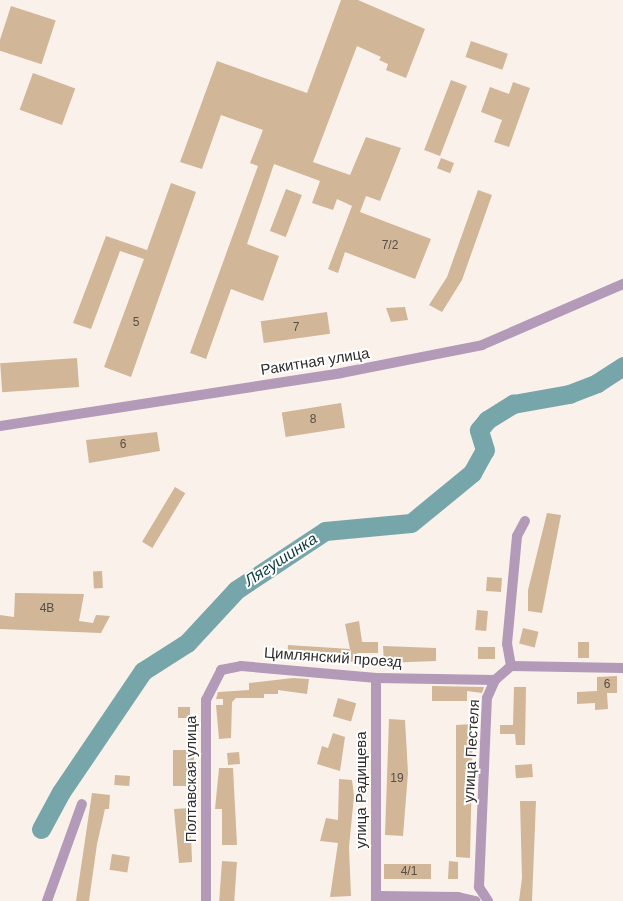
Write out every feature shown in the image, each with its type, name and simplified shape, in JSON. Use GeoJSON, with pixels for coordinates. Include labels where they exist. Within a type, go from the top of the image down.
{"type":"FeatureCollection","features":[{"type":"Feature","properties":{"kind":"street","name":"Ракитная улица"},"geometry":{"type":"LineString","coordinates":[[0,426],[450,352],[482,344],[623,284]]}},
{"type":"Feature","properties":{"kind":"street"},"geometry":{"type":"LineString","coordinates":[[525,521],[517,536],[508,644],[511,666],[623,668]]}},
{"type":"Feature","properties":{"kind":"street","name":"улица Пестеля"},"geometry":{"type":"LineString","coordinates":[[481,900],[479,888],[487,698],[495,680],[511,666]]}},
{"type":"Feature","properties":{"kind":"street","name":"Цимлянский проезд"},"geometry":{"type":"LineString","coordinates":[[230,667],[356,673],[376,678],[495,680]]}},
{"type":"Feature","properties":{"kind":"street","name":"Полтавская улица"},"geometry":{"type":"LineString","coordinates":[[206,901],[206,700],[214,680],[230,667]]}},
{"type":"Feature","properties":{"kind":"street","name":"улица Радищева"},"geometry":{"type":"LineString","coordinates":[[376,678],[376,899]]}},
{"type":"Feature","properties":{"kind":"street"},"geometry":{"type":"LineString","coordinates":[[47,901],[82,804]]}},
{"type":"Feature","properties":{"kind":"street"},"geometry":{"type":"LineString","coordinates":[[376,899],[481,900]]}},
{"type":"Feature","properties":{"kind":"building"},"geometry":{"type":"Polygon","coordinates":[[[341,0],[358,0],[425,29],[406,78],[386,70],[388,64],[379,60],[381,57],[357,46],[313,162],[350,175],[366,137],[401,148],[380,201],[366,196],[360,212],[431,239],[415,279],[345,252],[338,273],[328,269],[352,206],[337,199],[333,210],[312,203],[320,181],[274,164],[247,244],[279,256],[263,301],[231,289],[206,359],[190,353],[258,166],[250,163],[263,130],[221,115],[202,169],[180,162],[217,61],[307,93],[341,0]]]}},
{"type":"Feature","properties":{"kind":"building"},"geometry":{"type":"Polygon","coordinates":[[[11,6],[56,21],[41,64],[0,51],[0,40],[11,6]]]}},
{"type":"Feature","properties":{"kind":"building"},"geometry":{"type":"Polygon","coordinates":[[[471,41],[508,54],[502,70],[465,57],[471,41]]]}},
{"type":"Feature","properties":{"kind":"building"},"geometry":{"type":"Polygon","coordinates":[[[33,73],[75,88],[62,125],[20,110],[33,73]]]}},
{"type":"Feature","properties":{"kind":"building"},"geometry":{"type":"Polygon","coordinates":[[[451,80],[467,86],[440,156],[424,150],[451,80]]]}},
{"type":"Feature","properties":{"kind":"building"},"geometry":{"type":"Polygon","coordinates":[[[513,82],[530,88],[509,147],[494,142],[502,120],[481,112],[490,87],[509,94],[513,82]]]}},
{"type":"Feature","properties":{"kind":"building"},"geometry":{"type":"Polygon","coordinates":[[[441,158],[454,163],[450,173],[437,168],[441,158]]]}},
{"type":"Feature","properties":{"kind":"building"},"geometry":{"type":"Polygon","coordinates":[[[171,183],[196,192],[131,377],[104,367],[144,259],[120,251],[91,329],[73,323],[106,236],[147,250],[171,183]]]}},
{"type":"Feature","properties":{"kind":"building"},"geometry":{"type":"Polygon","coordinates":[[[286,189],[302,195],[286,237],[270,231],[286,189]]]}},
{"type":"Feature","properties":{"kind":"building"},"geometry":{"type":"Polygon","coordinates":[[[478,190],[492,195],[462,280],[442,312],[429,305],[447,277],[478,190]]]}},
{"type":"Feature","properties":{"kind":"building"},"geometry":{"type":"Polygon","coordinates":[[[405,307],[408,320],[391,322],[386,308],[405,307]]]}},
{"type":"Feature","properties":{"kind":"building"},"geometry":{"type":"Polygon","coordinates":[[[327,312],[330,334],[264,343],[261,321],[327,312]]]}},
{"type":"Feature","properties":{"kind":"building"},"geometry":{"type":"Polygon","coordinates":[[[77,358],[79,387],[2,392],[0,363],[77,358]]]}},
{"type":"Feature","properties":{"kind":"building"},"geometry":{"type":"Polygon","coordinates":[[[341,403],[345,428],[286,437],[282,412],[341,403]]]}},
{"type":"Feature","properties":{"kind":"building"},"geometry":{"type":"Polygon","coordinates":[[[157,432],[160,451],[89,463],[86,440],[157,432]]]}},
{"type":"Feature","properties":{"kind":"building"},"geometry":{"type":"Polygon","coordinates":[[[175,487],[185,493],[152,548],[142,542],[175,487]]]}},
{"type":"Feature","properties":{"kind":"building"},"geometry":{"type":"Polygon","coordinates":[[[547,513],[561,515],[542,613],[528,611],[528,590],[547,513]]]}},
{"type":"Feature","properties":{"kind":"building"},"geometry":{"type":"Polygon","coordinates":[[[93,571],[102,571],[103,588],[94,588],[93,571]]]}},
{"type":"Feature","properties":{"kind":"building"},"geometry":{"type":"Polygon","coordinates":[[[487,577],[502,578],[501,592],[486,591],[487,577]]]}},
{"type":"Feature","properties":{"kind":"building"},"geometry":{"type":"Polygon","coordinates":[[[15,593],[84,594],[79,621],[93,623],[96,615],[110,616],[101,633],[0,629],[0,615],[14,617],[15,593]]]}},
{"type":"Feature","properties":{"kind":"building"},"geometry":{"type":"Polygon","coordinates":[[[477,610],[488,611],[486,631],[475,630],[477,610]]]}},
{"type":"Feature","properties":{"kind":"building"},"geometry":{"type":"Polygon","coordinates":[[[359,621],[362,642],[378,642],[378,653],[357,653],[356,662],[287,658],[288,645],[350,649],[345,624],[359,621]]]}},
{"type":"Feature","properties":{"kind":"building"},"geometry":{"type":"Polygon","coordinates":[[[523,628],[539,632],[535,647],[519,644],[523,628]]]}},
{"type":"Feature","properties":{"kind":"building"},"geometry":{"type":"Polygon","coordinates":[[[578,642],[589,642],[589,658],[578,658],[578,642]]]}},
{"type":"Feature","properties":{"kind":"building"},"geometry":{"type":"Polygon","coordinates":[[[383,646],[436,648],[436,661],[384,663],[383,646]]]}},
{"type":"Feature","properties":{"kind":"building"},"geometry":{"type":"Polygon","coordinates":[[[478,647],[495,647],[495,659],[478,659],[478,647]]]}},
{"type":"Feature","properties":{"kind":"building"},"geometry":{"type":"Polygon","coordinates":[[[617,676],[617,693],[607,693],[608,709],[595,710],[595,703],[577,704],[577,692],[597,691],[597,677],[617,676]]]}},
{"type":"Feature","properties":{"kind":"building"},"geometry":{"type":"Polygon","coordinates":[[[293,678],[309,679],[307,694],[278,690],[278,694],[264,694],[264,698],[236,698],[232,702],[231,738],[219,739],[216,705],[223,705],[223,699],[216,699],[218,692],[249,690],[249,683],[293,678]]]}},
{"type":"Feature","properties":{"kind":"building"},"geometry":{"type":"Polygon","coordinates":[[[432,686],[484,687],[482,693],[467,691],[467,701],[432,701],[432,686]]]}},
{"type":"Feature","properties":{"kind":"building"},"geometry":{"type":"Polygon","coordinates":[[[514,687],[526,687],[525,745],[516,745],[515,734],[500,734],[500,725],[513,725],[514,687]]]}},
{"type":"Feature","properties":{"kind":"building"},"geometry":{"type":"Polygon","coordinates":[[[338,698],[356,703],[351,722],[333,716],[338,698]]]}},
{"type":"Feature","properties":{"kind":"building"},"geometry":{"type":"Polygon","coordinates":[[[178,707],[190,707],[190,718],[178,718],[178,707]]]}},
{"type":"Feature","properties":{"kind":"building"},"geometry":{"type":"Polygon","coordinates":[[[389,719],[405,720],[408,773],[403,836],[385,835],[389,719]]]}},
{"type":"Feature","properties":{"kind":"building"},"geometry":{"type":"Polygon","coordinates":[[[473,724],[470,858],[456,857],[456,725],[473,724]]]}},
{"type":"Feature","properties":{"kind":"building"},"geometry":{"type":"Polygon","coordinates":[[[333,733],[345,737],[340,771],[317,764],[322,746],[328,748],[333,733]]]}},
{"type":"Feature","properties":{"kind":"building"},"geometry":{"type":"Polygon","coordinates":[[[173,750],[194,750],[194,786],[173,786],[173,750]]]}},
{"type":"Feature","properties":{"kind":"building"},"geometry":{"type":"Polygon","coordinates":[[[239,752],[240,764],[228,765],[227,753],[239,752]]]}},
{"type":"Feature","properties":{"kind":"building"},"geometry":{"type":"Polygon","coordinates":[[[532,764],[533,777],[516,778],[515,765],[532,764]]]}},
{"type":"Feature","properties":{"kind":"building"},"geometry":{"type":"Polygon","coordinates":[[[219,768],[233,768],[237,845],[222,845],[222,809],[215,809],[219,768]]]}},
{"type":"Feature","properties":{"kind":"building"},"geometry":{"type":"Polygon","coordinates":[[[115,775],[130,776],[129,786],[114,785],[115,775]]]}},
{"type":"Feature","properties":{"kind":"building"},"geometry":{"type":"Polygon","coordinates":[[[339,779],[352,780],[354,796],[349,847],[351,896],[330,897],[338,843],[320,841],[326,818],[338,820],[339,779]]]}},
{"type":"Feature","properties":{"kind":"building"},"geometry":{"type":"Polygon","coordinates":[[[92,793],[110,795],[109,809],[105,809],[97,844],[89,901],[76,901],[92,793]]]}},
{"type":"Feature","properties":{"kind":"building"},"geometry":{"type":"Polygon","coordinates":[[[520,801],[536,801],[532,901],[519,901],[522,878],[520,801]]]}},
{"type":"Feature","properties":{"kind":"building"},"geometry":{"type":"Polygon","coordinates":[[[190,808],[192,862],[179,863],[174,809],[190,808]]]}},
{"type":"Feature","properties":{"kind":"building"},"geometry":{"type":"Polygon","coordinates":[[[112,854],[130,857],[127,873],[109,870],[112,854]]]}},
{"type":"Feature","properties":{"kind":"building"},"geometry":{"type":"Polygon","coordinates":[[[222,861],[237,862],[234,901],[219,901],[222,861]]]}},
{"type":"Feature","properties":{"kind":"building"},"geometry":{"type":"Polygon","coordinates":[[[449,861],[458,862],[458,879],[448,879],[449,861]]]}},
{"type":"Feature","properties":{"kind":"building"},"geometry":{"type":"Polygon","coordinates":[[[384,864],[431,864],[431,879],[384,879],[384,864]]]}},
{"type":"Feature","properties":{"kind":"waterway","name":"Лягушинка"},"geometry":{"type":"LineString","coordinates":[[41,829],[61,792],[143,671],[187,643],[236,590],[325,531],[411,523],[472,473],[485,450],[479,430],[487,420],[513,404],[569,394],[597,383],[623,366]]}}]}
